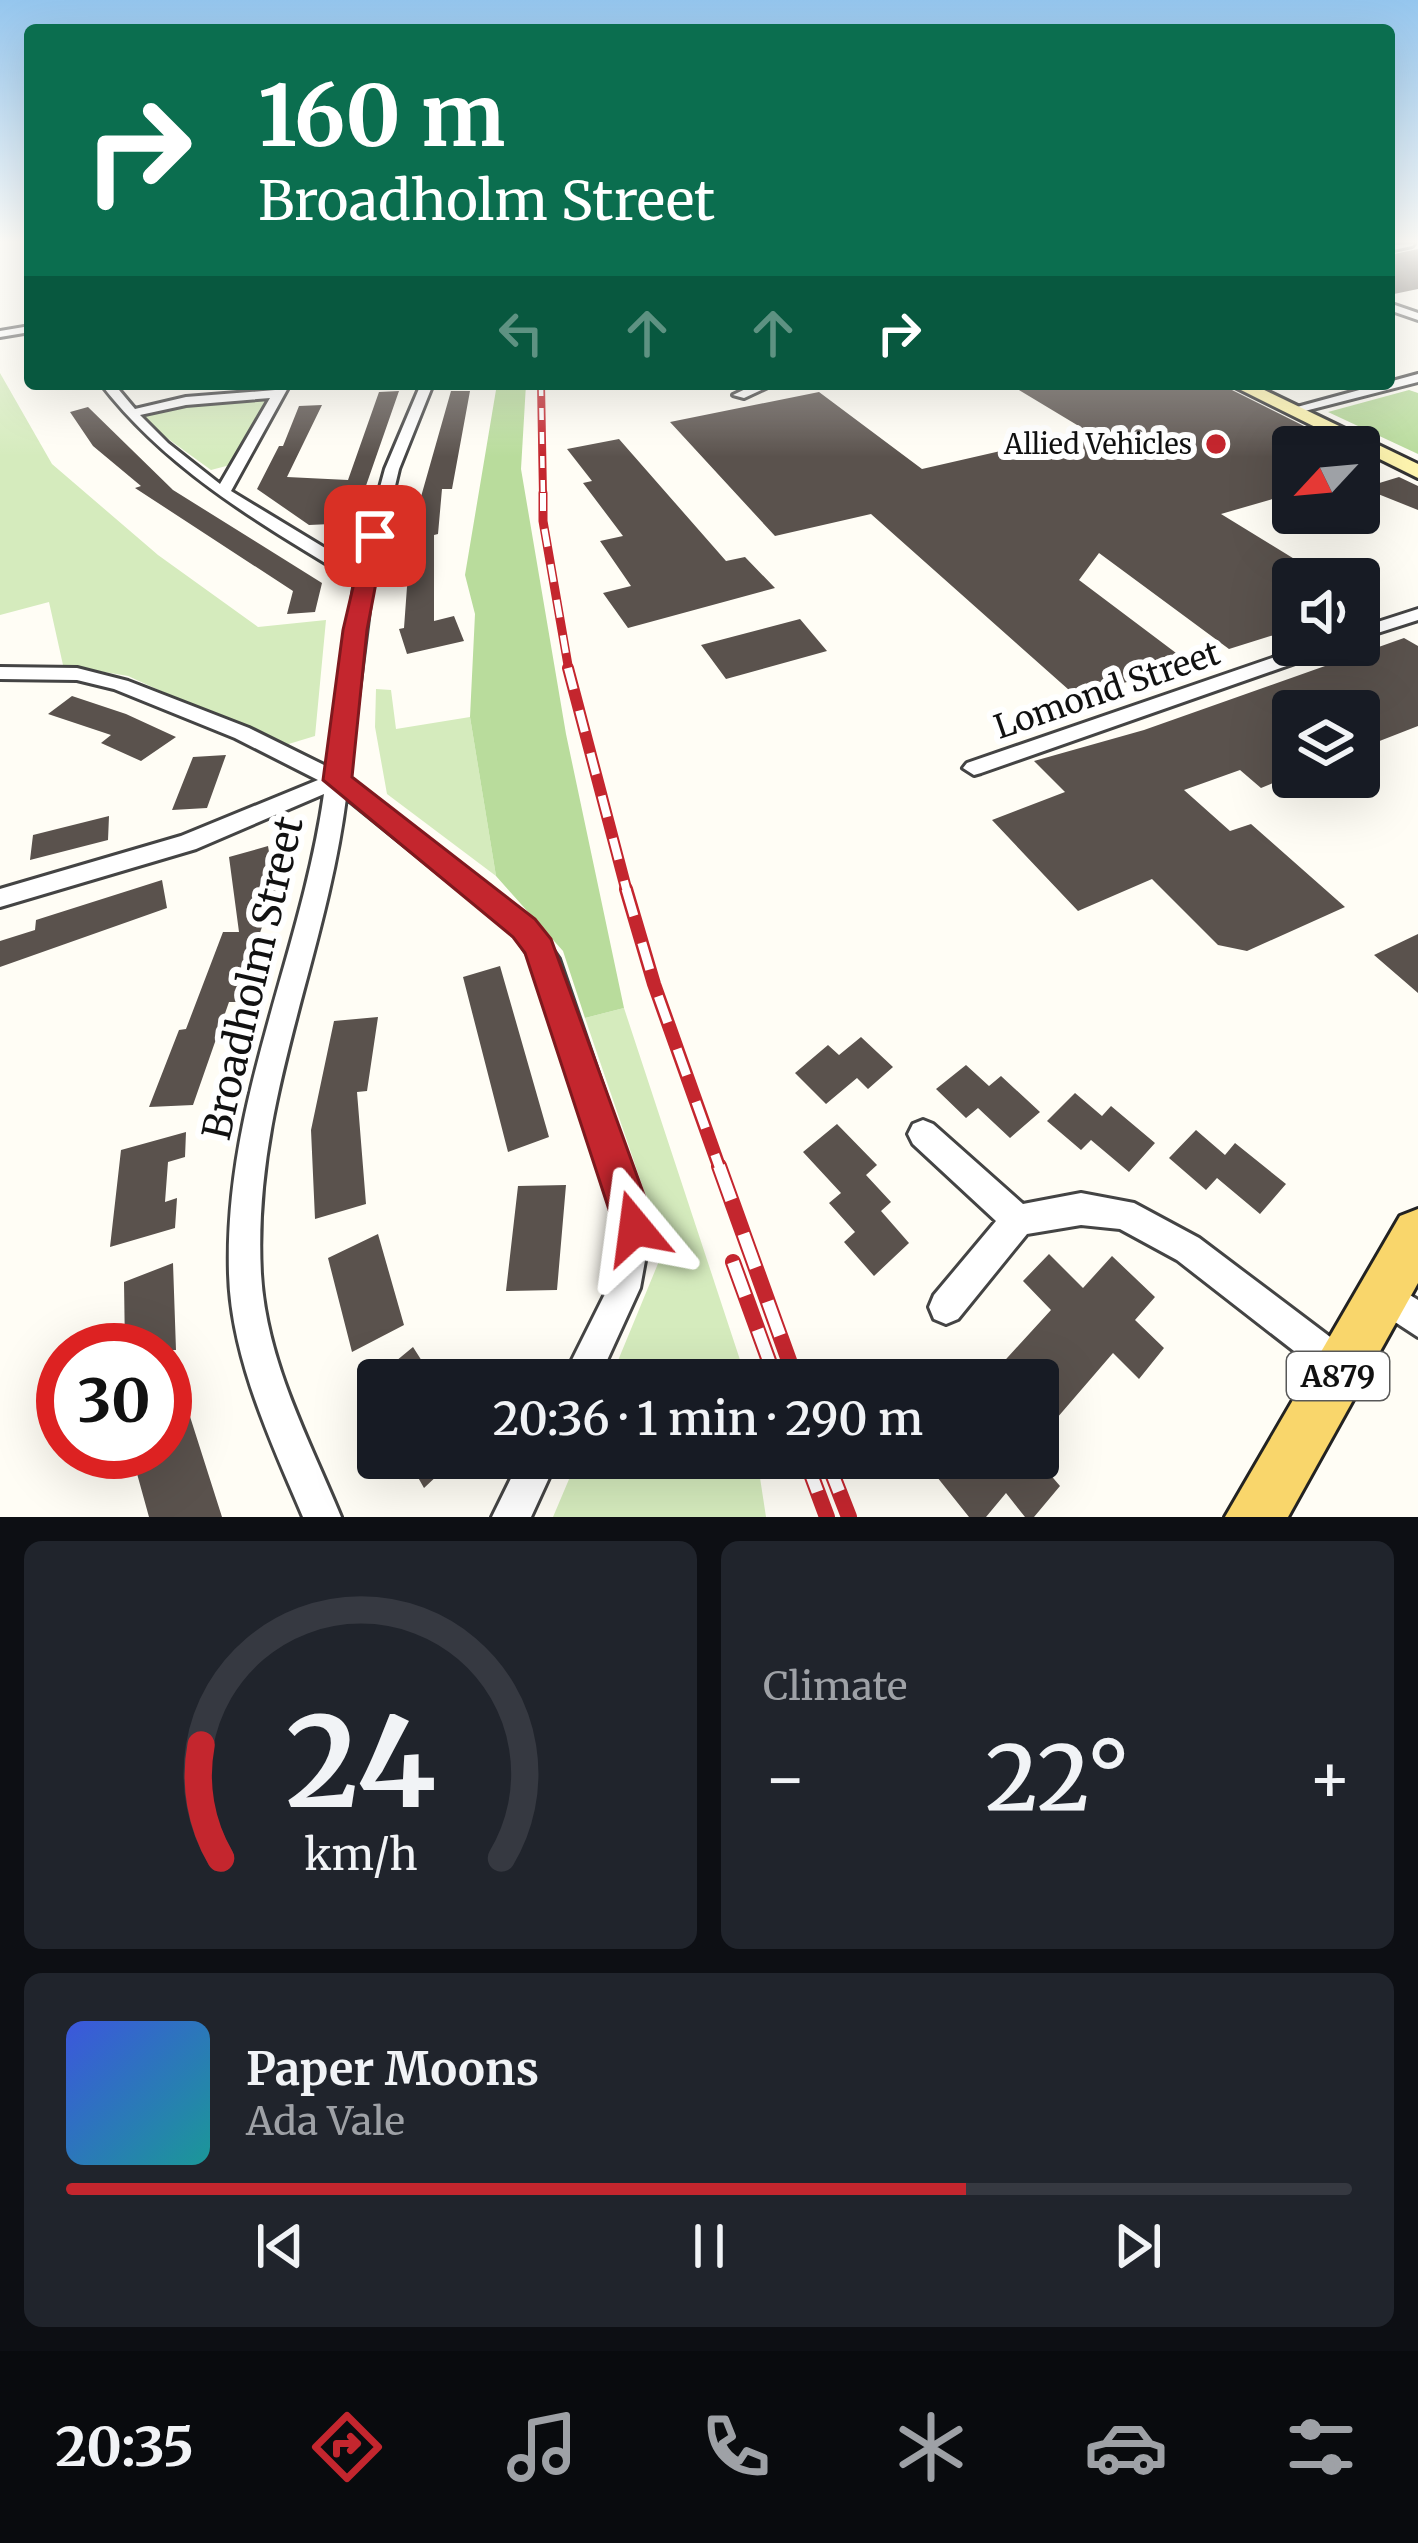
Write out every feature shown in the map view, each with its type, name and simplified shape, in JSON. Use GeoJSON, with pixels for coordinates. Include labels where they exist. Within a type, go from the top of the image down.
{"type":"FeatureCollection","features":[{"type":"Feature","properties":{"kind":"main road"},"geometry":{"type":"LineString","coordinates":[[1251,390],[1418,472]]}},
{"type":"Feature","properties":{"kind":"main road","name":"A879"},"geometry":{"type":"LineString","coordinates":[[1255,1517],[1342,1368],[1401,1307],[1418,1234]]}},
{"type":"Feature","properties":{"kind":"street"},"geometry":{"type":"LineString","coordinates":[[111,390],[166,453],[222,493],[364,579]]}},
{"type":"Feature","properties":{"kind":"street"},"geometry":{"type":"LineString","coordinates":[[129,414],[274,390]]}},
{"type":"Feature","properties":{"kind":"street"},"geometry":{"type":"LineString","coordinates":[[222,493],[281,390]]}},
{"type":"Feature","properties":{"kind":"street","name":"Broadholm Street"},"geometry":{"type":"LineString","coordinates":[[322,1517],[273,1405],[245,1276],[245,1215],[261,1095],[317,906],[364,579],[392,470],[425,390]]}},
{"type":"Feature","properties":{"kind":"street"},"geometry":{"type":"LineString","coordinates":[[739,395],[752,390]]}},
{"type":"Feature","properties":{"kind":"street"},"geometry":{"type":"LineString","coordinates":[[1293,410],[1377,390]]}},
{"type":"Feature","properties":{"kind":"street"},"geometry":{"type":"LineString","coordinates":[[1380,627],[1418,614]]}},
{"type":"Feature","properties":{"kind":"street","name":"Lomond Street"},"geometry":{"type":"LineString","coordinates":[[974,769],[1272,665]]}},
{"type":"Feature","properties":{"kind":"street"},"geometry":{"type":"LineString","coordinates":[[0,673],[77,674],[121,685],[242,733],[337,780],[524,928],[550,967],[635,1228],[636,1254],[624,1292],[590,1359]]}},
{"type":"Feature","properties":{"kind":"street"},"geometry":{"type":"LineString","coordinates":[[0,898],[188,843],[337,780]]}},
{"type":"Feature","properties":{"kind":"street"},"geometry":{"type":"LineString","coordinates":[[922,1134],[1018,1220]]}},
{"type":"Feature","properties":{"kind":"street"},"geometry":{"type":"LineString","coordinates":[[946,1307],[1018,1220],[1081,1209],[1124,1214],[1189,1250],[1342,1368]]}},
{"type":"Feature","properties":{"kind":"street"},"geometry":{"type":"LineString","coordinates":[[511,1517],[530,1479]]}},
{"type":"Feature","properties":{"kind":"green space"},"geometry":{"type":"Polygon","coordinates":[[[0,373],[52,464],[158,555],[258,627],[326,620],[315,736],[282,746],[128,676],[63,665],[49,602],[0,615],[0,373]]]}},
{"type":"Feature","properties":{"kind":"green space"},"geometry":{"type":"Polygon","coordinates":[[[496,390],[526,390],[521,469],[566,734],[624,1008],[585,1018],[563,951],[496,876],[470,717],[475,614],[465,575],[496,390]]]}},
{"type":"Feature","properties":{"kind":"green space"},"geometry":{"type":"Polygon","coordinates":[[[1409,390],[1418,393],[1418,454],[1380,436],[1380,426],[1358,426],[1328,412],[1409,390]]]}},
{"type":"Feature","properties":{"kind":"green space"},"geometry":{"type":"Polygon","coordinates":[[[270,395],[230,465],[211,470],[149,425],[143,413],[184,403],[270,395]]]}},
{"type":"Feature","properties":{"kind":"green space"},"geometry":{"type":"Polygon","coordinates":[[[376,689],[391,690],[396,729],[470,717],[496,876],[387,794],[375,727],[376,689]]]}},
{"type":"Feature","properties":{"kind":"green space"},"geometry":{"type":"Polygon","coordinates":[[[624,1008],[739,1359],[619,1359],[664,1249],[585,1018],[624,1008]]]}},
{"type":"Feature","properties":{"kind":"green space"},"geometry":{"type":"Polygon","coordinates":[[[569,1479],[760,1479],[766,1517],[553,1517],[569,1479]]]}},
{"type":"Feature","properties":{"kind":"building"},"geometry":{"type":"Polygon","coordinates":[[[1019,390],[1232,390],[1304,426],[1272,426],[1272,499],[1221,514],[1293,558],[1272,558],[1272,636],[1229,649],[1099,553],[1079,580],[1188,662],[1078,698],[871,514],[775,536],[670,422],[819,392],[922,469],[1087,431],[1019,390]]]}},
{"type":"Feature","properties":{"kind":"building"},"geometry":{"type":"Polygon","coordinates":[[[399,391],[353,523],[309,525],[257,489],[283,446],[299,406],[322,405],[287,477],[348,480],[379,392],[399,391]]]}},
{"type":"Feature","properties":{"kind":"building"},"geometry":{"type":"Polygon","coordinates":[[[451,391],[470,391],[452,489],[442,489],[438,534],[434,535],[434,621],[454,616],[464,641],[407,654],[399,629],[404,628],[411,532],[451,391]]]}},
{"type":"Feature","properties":{"kind":"building"},"geometry":{"type":"Polygon","coordinates":[[[88,407],[173,490],[322,583],[315,612],[287,614],[293,591],[135,488],[141,486],[93,446],[70,412],[88,407]]]}},
{"type":"Feature","properties":{"kind":"building"},"geometry":{"type":"Polygon","coordinates":[[[619,439],[726,561],[745,557],[775,588],[628,628],[603,593],[631,586],[600,541],[623,536],[583,483],[592,481],[567,449],[619,439]]]}},
{"type":"Feature","properties":{"kind":"building"},"geometry":{"type":"Polygon","coordinates":[[[1399,477],[1418,486],[1418,510],[1380,495],[1380,483],[1399,477]]]}},
{"type":"Feature","properties":{"kind":"building"},"geometry":{"type":"Polygon","coordinates":[[[800,619],[827,651],[726,679],[701,645],[800,619]]]}},
{"type":"Feature","properties":{"kind":"building"},"geometry":{"type":"Polygon","coordinates":[[[1404,638],[1418,646],[1418,726],[1380,741],[1380,690],[1272,690],[1272,784],[1261,788],[1240,770],[1184,790],[1230,831],[1251,824],[1345,907],[1247,951],[1218,945],[1152,879],[1078,911],[992,820],[1065,792],[1034,761],[1144,730],[1325,666],[1380,666],[1380,646],[1404,638]]]}},
{"type":"Feature","properties":{"kind":"building"},"geometry":{"type":"Polygon","coordinates":[[[72,696],[176,737],[141,761],[101,743],[111,735],[48,714],[72,696]]]}},
{"type":"Feature","properties":{"kind":"building"},"geometry":{"type":"Polygon","coordinates":[[[226,755],[207,808],[172,810],[193,757],[226,755]]]}},
{"type":"Feature","properties":{"kind":"building"},"geometry":{"type":"Polygon","coordinates":[[[109,816],[108,840],[30,860],[33,835],[109,816]]]}},
{"type":"Feature","properties":{"kind":"building"},"geometry":{"type":"Polygon","coordinates":[[[268,846],[277,899],[271,901],[236,1002],[229,1002],[193,1105],[149,1107],[179,1030],[186,1029],[223,932],[239,932],[229,857],[268,846]]]}},
{"type":"Feature","properties":{"kind":"building"},"geometry":{"type":"Polygon","coordinates":[[[162,880],[167,908],[0,967],[0,941],[35,930],[36,920],[162,880]]]}},
{"type":"Feature","properties":{"kind":"building"},"geometry":{"type":"Polygon","coordinates":[[[1418,934],[1418,993],[1374,955],[1418,934]]]}},
{"type":"Feature","properties":{"kind":"building"},"geometry":{"type":"Polygon","coordinates":[[[500,966],[549,1137],[508,1152],[463,977],[500,966]]]}},
{"type":"Feature","properties":{"kind":"building"},"geometry":{"type":"Polygon","coordinates":[[[378,1017],[367,1091],[357,1092],[366,1204],[315,1219],[311,1130],[334,1021],[378,1017]]]}},
{"type":"Feature","properties":{"kind":"building"},"geometry":{"type":"Polygon","coordinates":[[[861,1037],[893,1067],[868,1089],[857,1078],[826,1104],[795,1073],[828,1045],[839,1055],[861,1037]]]}},
{"type":"Feature","properties":{"kind":"building"},"geometry":{"type":"Polygon","coordinates":[[[966,1065],[989,1086],[1001,1076],[1040,1112],[1010,1138],[978,1108],[966,1118],[936,1089],[966,1065]]]}},
{"type":"Feature","properties":{"kind":"building"},"geometry":{"type":"Polygon","coordinates":[[[1075,1093],[1102,1116],[1111,1106],[1155,1143],[1129,1172],[1091,1140],[1081,1150],[1047,1121],[1075,1093]]]}},
{"type":"Feature","properties":{"kind":"building"},"geometry":{"type":"Polygon","coordinates":[[[837,1124],[877,1165],[866,1175],[891,1202],[881,1211],[909,1243],[874,1276],[844,1242],[855,1232],[829,1203],[841,1193],[803,1152],[837,1124]]]}},
{"type":"Feature","properties":{"kind":"building"},"geometry":{"type":"Polygon","coordinates":[[[1196,1130],[1225,1155],[1235,1143],[1286,1184],[1260,1214],[1217,1178],[1206,1190],[1169,1158],[1196,1130]]]}},
{"type":"Feature","properties":{"kind":"building"},"geometry":{"type":"Polygon","coordinates":[[[186,1132],[185,1157],[168,1162],[165,1202],[177,1198],[175,1228],[110,1247],[121,1150],[186,1132]]]}},
{"type":"Feature","properties":{"kind":"building"},"geometry":{"type":"Polygon","coordinates":[[[566,1185],[557,1290],[506,1291],[518,1186],[566,1185]]]}},
{"type":"Feature","properties":{"kind":"building"},"geometry":{"type":"Polygon","coordinates":[[[378,1234],[404,1325],[352,1352],[328,1258],[378,1234]]]}},
{"type":"Feature","properties":{"kind":"building"},"geometry":{"type":"Polygon","coordinates":[[[1049,1254],[1083,1288],[1112,1256],[1155,1297],[1135,1320],[1164,1348],[1139,1379],[1113,1353],[1059,1416],[1059,1359],[1006,1359],[1051,1310],[1023,1281],[1049,1254]]]}},
{"type":"Feature","properties":{"kind":"building"},"geometry":{"type":"Polygon","coordinates":[[[173,1263],[175,1323],[125,1323],[124,1282],[173,1263]]]}},
{"type":"Feature","properties":{"kind":"building"},"geometry":{"type":"Polygon","coordinates":[[[413,1347],[421,1359],[398,1359],[413,1347]]]}},
{"type":"Feature","properties":{"kind":"building"},"geometry":{"type":"Polygon","coordinates":[[[192,1423],[222,1517],[149,1517],[138,1479],[192,1479],[192,1423]]]}},
{"type":"Feature","properties":{"kind":"building"},"geometry":{"type":"Polygon","coordinates":[[[939,1479],[1054,1479],[1060,1486],[1034,1517],[1025,1517],[1006,1493],[986,1517],[969,1517],[939,1479]]]}},
{"type":"Feature","properties":{"kind":"railway"},"geometry":{"type":"LineString","coordinates":[[541,390],[543,496]]}},
{"type":"Feature","properties":{"kind":"railway"},"geometry":{"type":"LineString","coordinates":[[543,496],[543,521],[569,671]]}},
{"type":"Feature","properties":{"kind":"railway"},"geometry":{"type":"LineString","coordinates":[[568,668],[627,892]]}},
{"type":"Feature","properties":{"kind":"railway"},"geometry":{"type":"LineString","coordinates":[[626,889],[654,984],[720,1169]]}},
{"type":"Feature","properties":{"kind":"railway"},"geometry":{"type":"LineString","coordinates":[[719,1166],[788,1359]]}},
{"type":"Feature","properties":{"kind":"railway"},"geometry":{"type":"LineString","coordinates":[[733,1262],[768,1359]]}},
{"type":"Feature","properties":{"kind":"railway"},"geometry":{"type":"LineString","coordinates":[[813,1479],[827,1517]]}},
{"type":"Feature","properties":{"kind":"railway"},"geometry":{"type":"LineString","coordinates":[[834,1479],[849,1517]]}},
{"type":"Feature","properties":{"kind":"place","name":"Allied Vehicles"},"geometry":{"type":"Point","coordinates":[1216,444]}},
{"type":"Feature","properties":{"kind":"route"},"geometry":{"type":"LineString","coordinates":[[375,536],[355,630],[337,780],[524,928],[540,948],[635,1228]]}}]}
